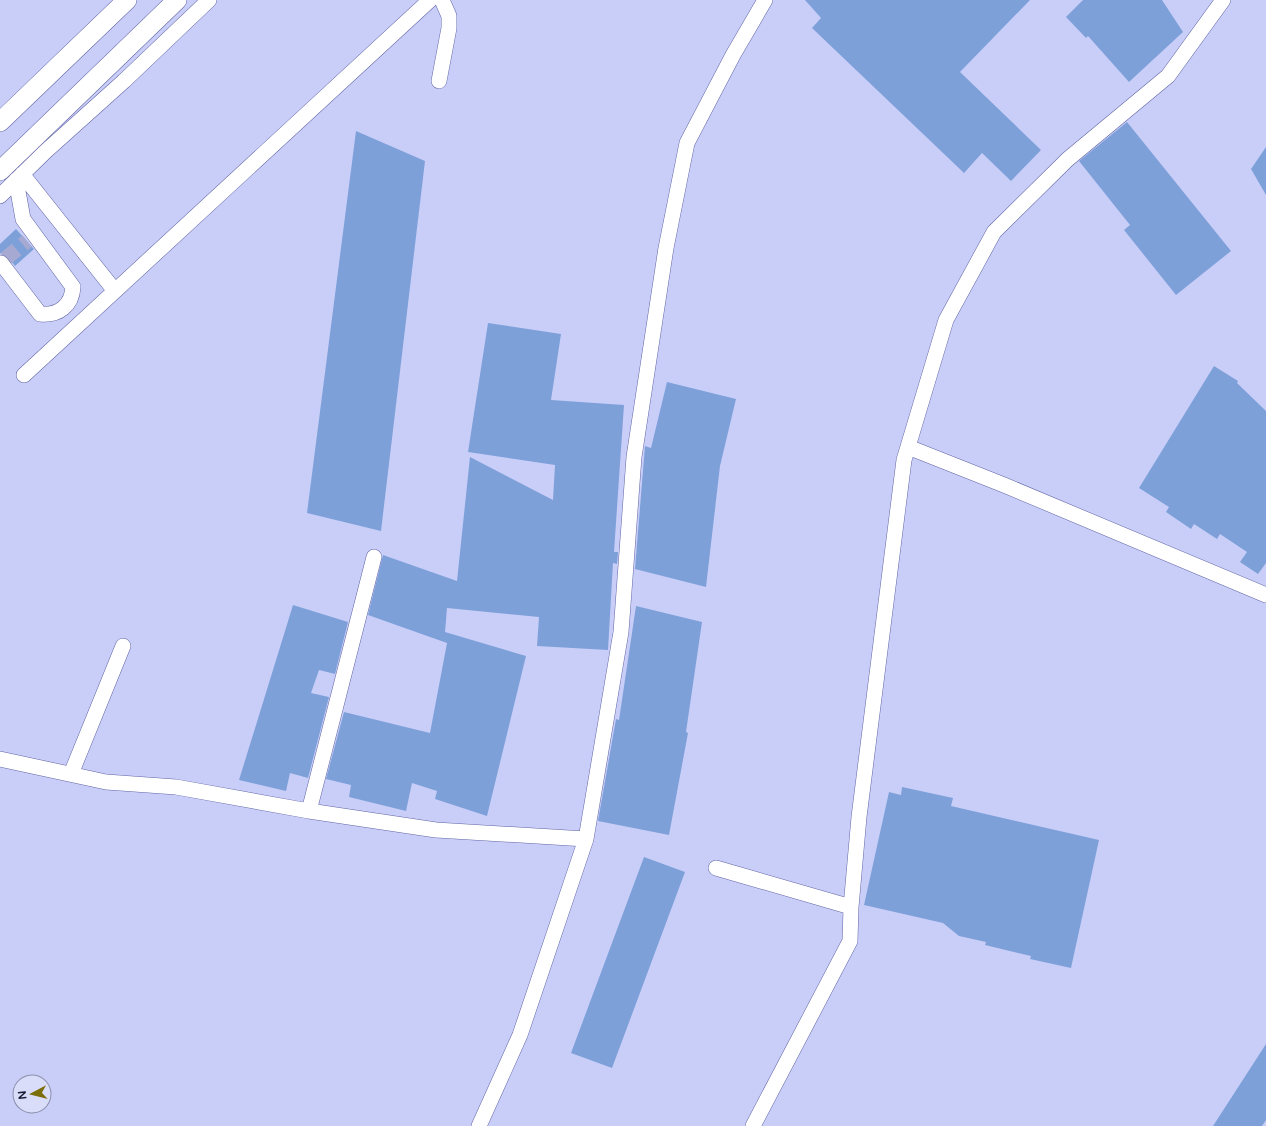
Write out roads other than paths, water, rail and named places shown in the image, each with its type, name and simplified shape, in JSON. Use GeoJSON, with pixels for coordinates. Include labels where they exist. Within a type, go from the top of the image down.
{"type":"FeatureCollection","features":[{"type":"Feature","properties":{"kind":"main road"},"geometry":{"type":"LineString","coordinates":[[0,122],[127,0]]}},
{"type":"Feature","properties":{"kind":"main road"},"geometry":{"type":"LineString","coordinates":[[13,175],[177,0]]}},
{"type":"Feature","properties":{"kind":"street"},"geometry":{"type":"LineString","coordinates":[[0,196],[13,175],[210,0]]}},
{"type":"Feature","properties":{"kind":"street"},"geometry":{"type":"LineString","coordinates":[[24,375],[430,0]]}},
{"type":"Feature","properties":{"kind":"street"},"geometry":{"type":"LineString","coordinates":[[439,81],[449,28],[448,16],[442,0]]}},
{"type":"Feature","properties":{"kind":"street"},"geometry":{"type":"LineString","coordinates":[[479,1126],[520,1035],[586,839],[621,632],[634,457],[666,248],[687,143],[733,55],[765,0]]}},
{"type":"Feature","properties":{"kind":"street"},"geometry":{"type":"LineString","coordinates":[[753,1126],[850,941],[851,907],[860,810],[904,460],[946,320],[994,232],[1068,160],[1168,76],[1223,0]]}},
{"type":"Feature","properties":{"kind":"street"},"geometry":{"type":"LineString","coordinates":[[2,261],[40,314],[54,314],[65,308],[71,298],[73,287],[31,238],[23,219],[13,175]]}},
{"type":"Feature","properties":{"kind":"street"},"geometry":{"type":"LineString","coordinates":[[13,175],[115,291]]}},
{"type":"Feature","properties":{"kind":"street"},"geometry":{"type":"LineString","coordinates":[[908,447],[1004,484],[1266,595]]}},
{"type":"Feature","properties":{"kind":"street"},"geometry":{"type":"LineString","coordinates":[[309,811],[374,557]]}},
{"type":"Feature","properties":{"kind":"street"},"geometry":{"type":"LineString","coordinates":[[71,774],[123,646]]}},
{"type":"Feature","properties":{"kind":"street"},"geometry":{"type":"LineString","coordinates":[[0,759],[106,782],[176,787],[309,811],[436,830],[586,839]]}},
{"type":"Feature","properties":{"kind":"street"},"geometry":{"type":"LineString","coordinates":[[716,868],[851,907]]}},
{"type":"Feature","properties":{"kind":"tunnel"},"geometry":{"type":"LineString","coordinates":[[5,259],[27,241]]}}]}
